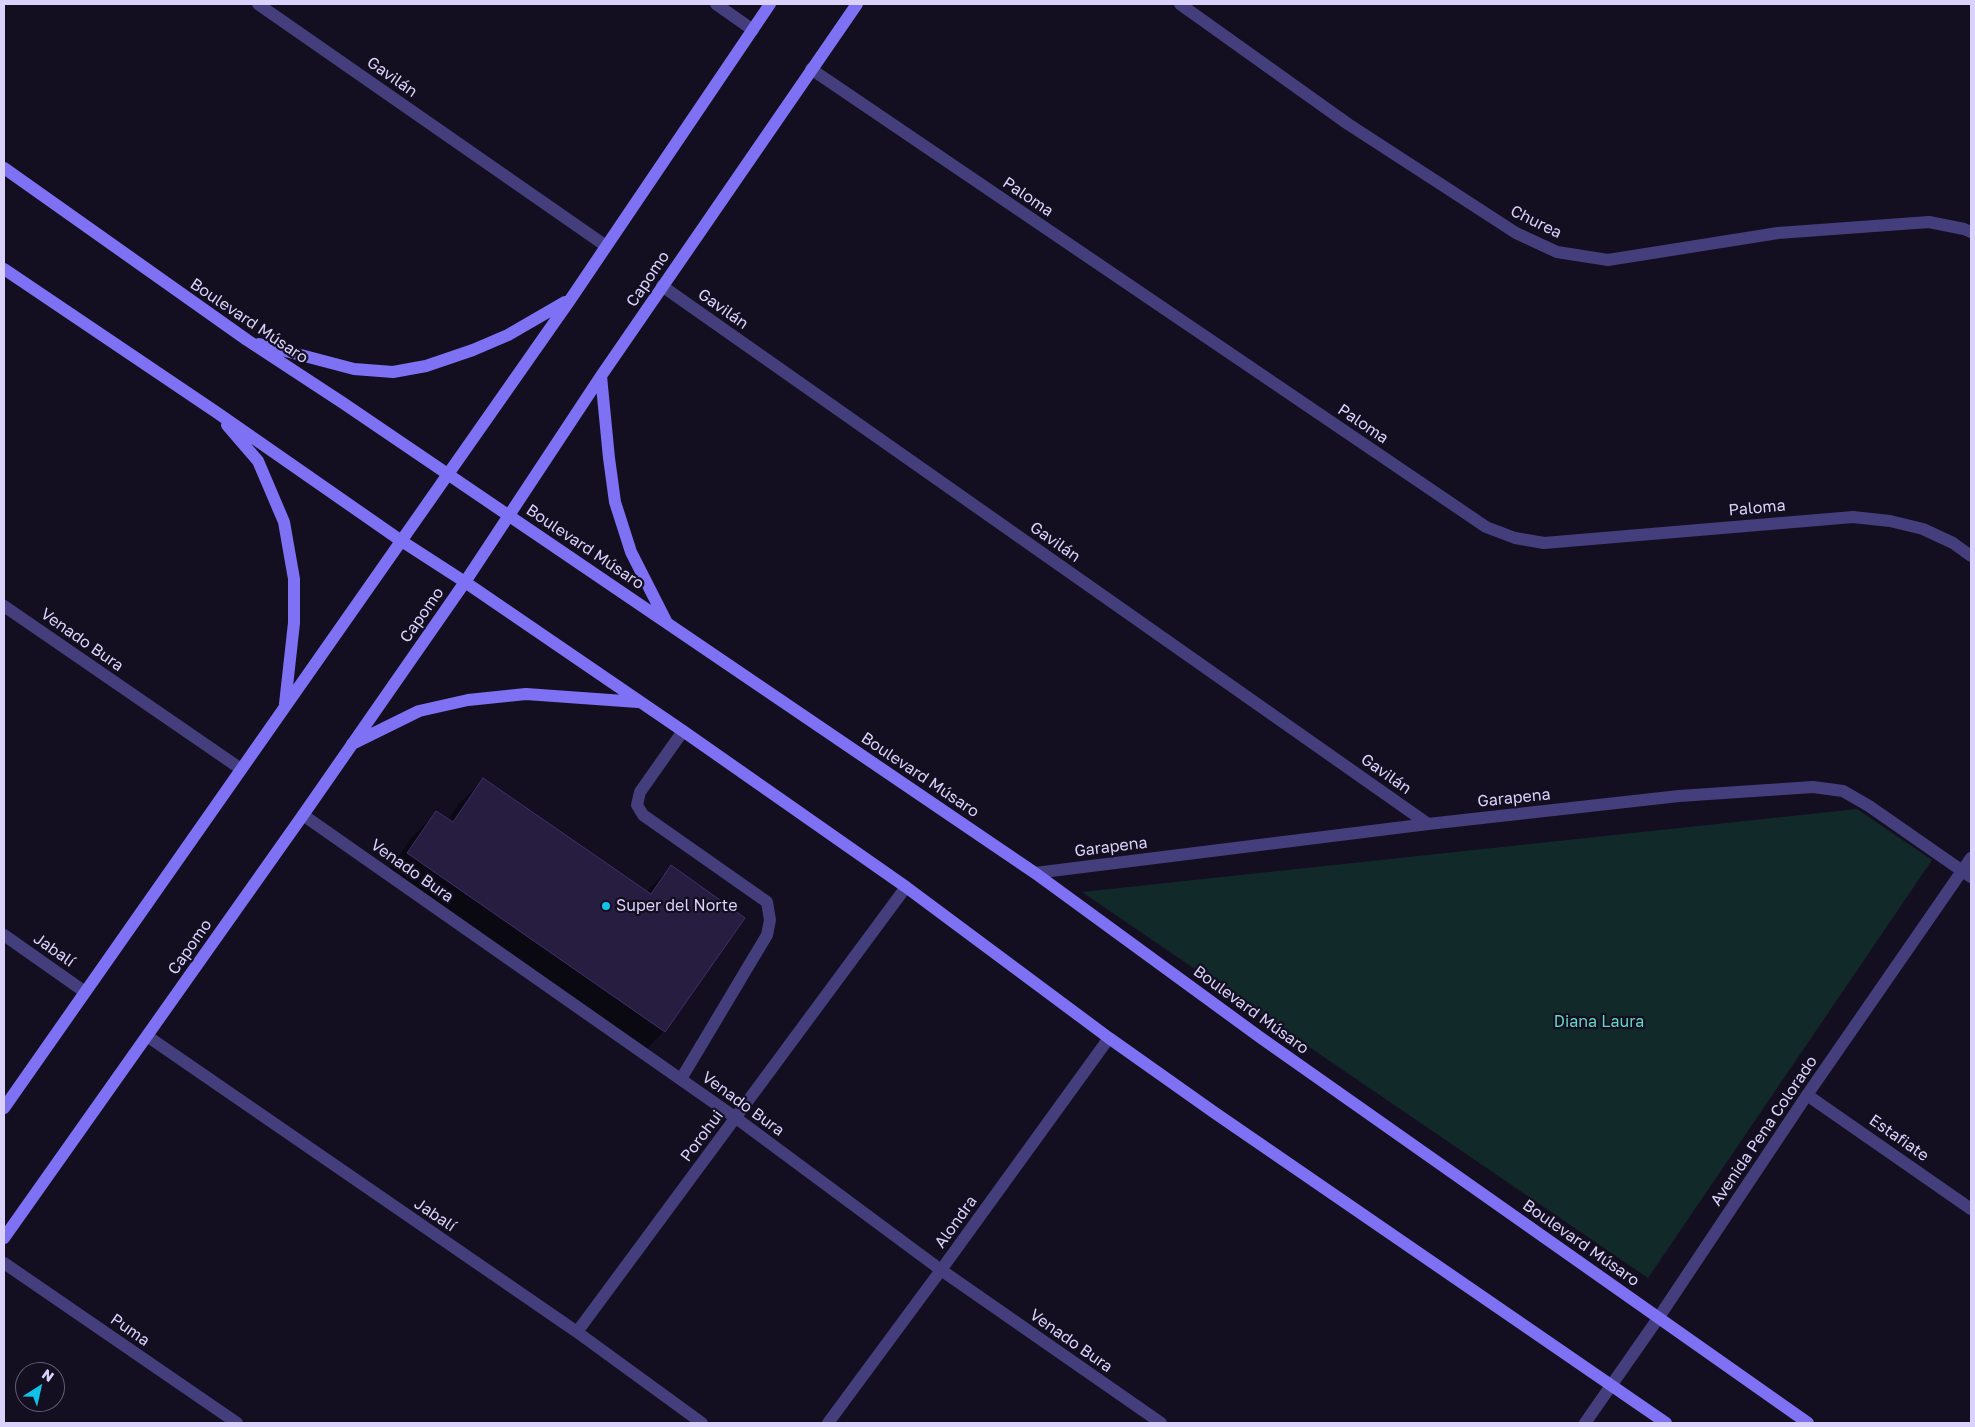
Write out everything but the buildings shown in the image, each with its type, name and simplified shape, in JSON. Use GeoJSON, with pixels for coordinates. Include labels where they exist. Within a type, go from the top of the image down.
{"type":"FeatureCollection","features":[{"type":"Feature","properties":{"kind":"street","name":"Gavilán"},"geometry":{"type":"LineString","coordinates":[[258,4],[606,246]]}},
{"type":"Feature","properties":{"kind":"street"},"geometry":{"type":"LineString","coordinates":[[716,4],[753,30]]}},
{"type":"Feature","properties":{"kind":"street"},"geometry":{"type":"LineString","coordinates":[[4,1108],[400,540],[570,300],[770,4]]}},
{"type":"Feature","properties":{"kind":"street","name":"Capomo"},"geometry":{"type":"LineString","coordinates":[[4,1238],[465,582],[662,286],[857,4]]}},
{"type":"Feature","properties":{"kind":"street","name":"Churea"},"geometry":{"type":"LineString","coordinates":[[1180,4],[1348,124],[1516,233],[1557,252],[1608,260],[1778,233],[1929,222],[1971,232]]}},
{"type":"Feature","properties":{"kind":"street","name":"Paloma"},"geometry":{"type":"LineString","coordinates":[[811,69],[1486,528],[1515,538],[1544,542],[1853,517],[1890,521],[1923,529],[1953,543],[1971,556]]}},
{"type":"Feature","properties":{"kind":"street","name":"Boulevard Músaro"},"geometry":{"type":"LineString","coordinates":[[4,168],[247,340],[448,474],[1035,873],[1261,1038],[1808,1423]]}},
{"type":"Feature","properties":{"kind":"street"},"geometry":{"type":"LineString","coordinates":[[4,269],[683,731],[906,887],[1109,1038],[1215,1113],[1666,1423]]}},
{"type":"Feature","properties":{"kind":"street","name":"Gavilán"},"geometry":{"type":"LineString","coordinates":[[662,286],[1428,824]]}},
{"type":"Feature","properties":{"kind":"street"},"geometry":{"type":"LineString","coordinates":[[247,340],[354,369],[393,372],[426,366],[474,350],[508,335],[570,300]]}},
{"type":"Feature","properties":{"kind":"street"},"geometry":{"type":"LineString","coordinates":[[601,376],[608,458],[615,502],[631,552],[668,623]]}},
{"type":"Feature","properties":{"kind":"street"},"geometry":{"type":"LineString","coordinates":[[216,412],[258,461],[284,522],[294,579],[294,623],[285,706]]}},
{"type":"Feature","properties":{"kind":"street","name":"Venado Bura"},"geometry":{"type":"LineString","coordinates":[[4,606],[241,769]]}},
{"type":"Feature","properties":{"kind":"street"},"geometry":{"type":"LineString","coordinates":[[350,745],[420,711],[468,700],[526,694],[638,702]]}},
{"type":"Feature","properties":{"kind":"street"},"geometry":{"type":"LineString","coordinates":[[682,1079],[766,935],[770,920],[767,902],[644,815],[637,805],[640,792],[683,731]]}},
{"type":"Feature","properties":{"kind":"street","name":"Garapena"},"geometry":{"type":"LineString","coordinates":[[1035,873],[1428,824],[1678,796],[1814,787],[1843,791],[1869,806],[1967,873]]}},
{"type":"Feature","properties":{"kind":"street","name":"Venado Bura"},"geometry":{"type":"LineString","coordinates":[[303,814],[682,1079],[941,1270],[1161,1423]]}},
{"type":"Feature","properties":{"kind":"street","name":"Avenida Pena Colorado"},"geometry":{"type":"LineString","coordinates":[[1584,1423],[1659,1317],[1807,1095],[1967,873],[1971,858]]}},
{"type":"Feature","properties":{"kind":"street","name":"Porohui"},"geometry":{"type":"LineString","coordinates":[[577,1332],[906,887]]}},
{"type":"Feature","properties":{"kind":"street","name":"Jabalí"},"geometry":{"type":"LineString","coordinates":[[4,935],[85,992]]}},
{"type":"Feature","properties":{"kind":"street","name":"Jabalí"},"geometry":{"type":"LineString","coordinates":[[146,1036],[577,1332],[702,1423]]}},
{"type":"Feature","properties":{"kind":"street","name":"Alondra"},"geometry":{"type":"LineString","coordinates":[[828,1423],[1109,1038]]}},
{"type":"Feature","properties":{"kind":"street","name":"Estafiate"},"geometry":{"type":"LineString","coordinates":[[1807,1095],[1971,1209]]}},
{"type":"Feature","properties":{"kind":"street","name":"Puma"},"geometry":{"type":"LineString","coordinates":[[4,1263],[237,1423]]}},
{"type":"Feature","properties":{"kind":"green space","name":"Diana Laura"},"geometry":{"type":"Polygon","coordinates":[[[1857,809],[1932,860],[1648,1278],[1082,892],[1857,809]]]}},
{"type":"Feature","properties":{"kind":"place","name":"Super del Norte"},"geometry":{"type":"Point","coordinates":[606,906]}}]}
